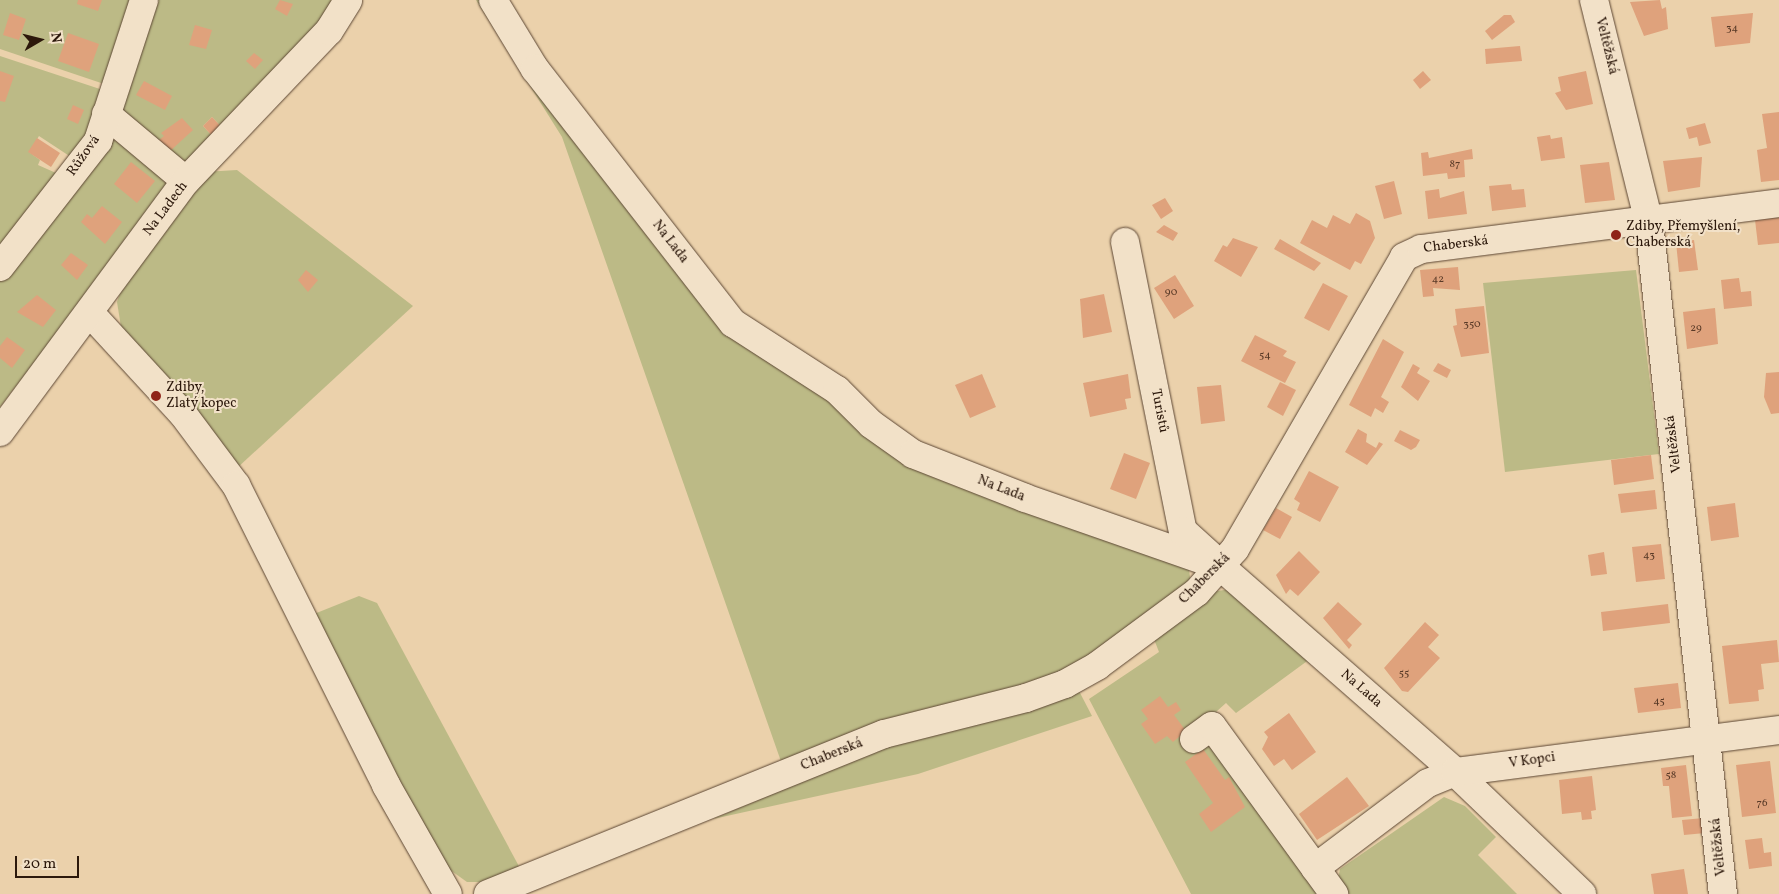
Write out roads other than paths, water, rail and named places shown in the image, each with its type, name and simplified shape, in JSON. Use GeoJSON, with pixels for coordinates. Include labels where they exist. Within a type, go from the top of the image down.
{"type":"FeatureCollection","features":[{"type":"Feature","properties":{"kind":"street","name":"Růžová"},"geometry":{"type":"LineString","coordinates":[[0,267],[98,141],[144,0]]}},
{"type":"Feature","properties":{"kind":"street","name":"Na Ladech"},"geometry":{"type":"LineString","coordinates":[[0,432],[186,181],[329,31],[348,0]]}},
{"type":"Feature","properties":{"kind":"street","name":"Na Lada"},"geometry":{"type":"LineString","coordinates":[[493,0],[536,69],[733,323],[837,390],[871,424],[913,454],[1025,498],[1220,566],[1455,772],[1582,894]]}},
{"type":"Feature","properties":{"kind":"street","name":"Veltěžská"},"geometry":{"type":"LineString","coordinates":[[1594,0],[1649,223],[1723,894]]}},
{"type":"Feature","properties":{"kind":"street"},"geometry":{"type":"LineString","coordinates":[[106,114],[186,181]]}},
{"type":"Feature","properties":{"kind":"street","name":"Chaberská"},"geometry":{"type":"LineString","coordinates":[[488,894],[884,734],[1065,684],[1138,638],[1197,592],[1235,549],[1404,257],[1421,249],[1649,223],[1779,203]]}},
{"type":"Feature","properties":{"kind":"street","name":"Turistů"},"geometry":{"type":"LineString","coordinates":[[1125,242],[1183,531],[1220,566]]}},
{"type":"Feature","properties":{"kind":"street"},"geometry":{"type":"LineString","coordinates":[[90,312],[183,414],[236,486],[386,785],[448,894]]}},
{"type":"Feature","properties":{"kind":"street"},"geometry":{"type":"LineString","coordinates":[[1194,739],[1212,726],[1334,894]]}},
{"type":"Feature","properties":{"kind":"street","name":"V Kopci"},"geometry":{"type":"LineString","coordinates":[[1315,868],[1428,783],[1455,772],[1707,736],[1779,730]]}},
{"type":"Feature","properties":{"kind":"place","name":"Zdiby, Přemyšlení, Chaberská"},"geometry":{"type":"Point","coordinates":[1616,235]}},
{"type":"Feature","properties":{"kind":"place","name":"Zdiby, Zlatý kopec"},"geometry":{"type":"Point","coordinates":[156,396]}}]}
